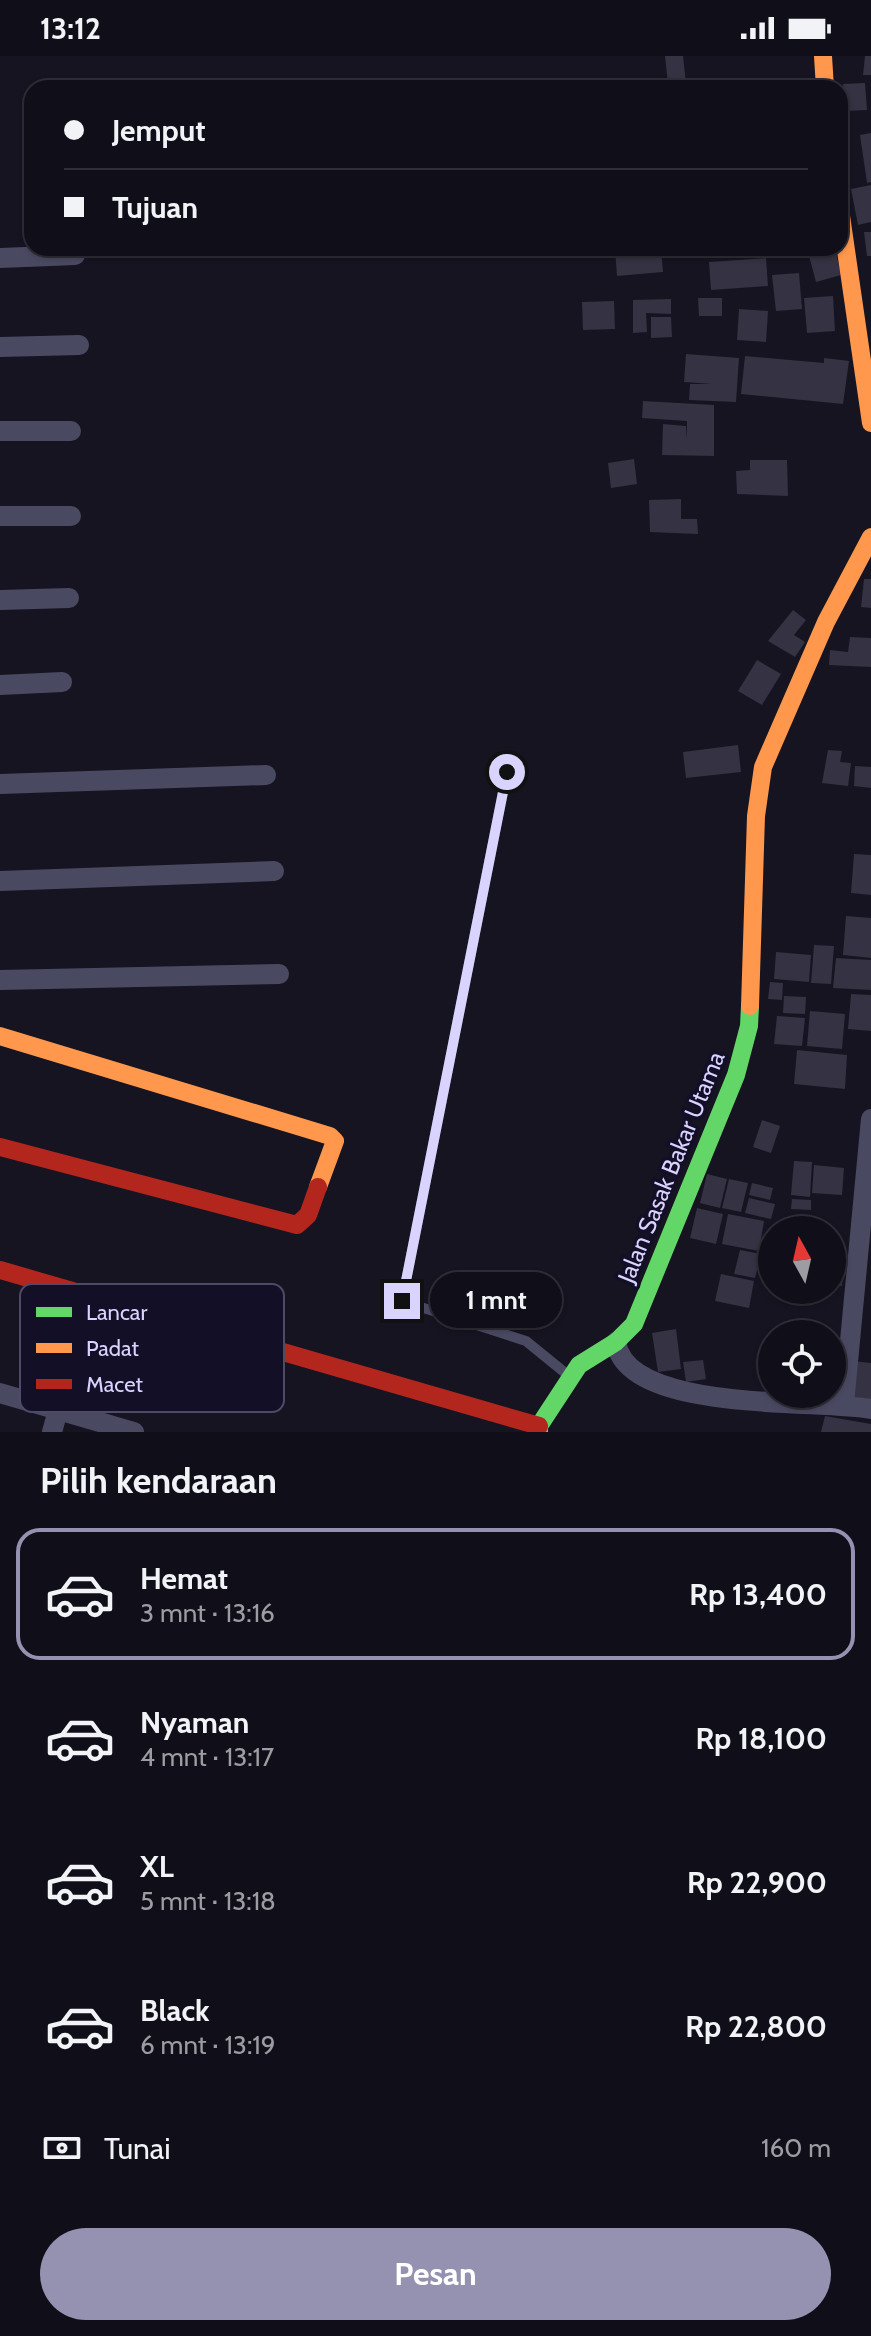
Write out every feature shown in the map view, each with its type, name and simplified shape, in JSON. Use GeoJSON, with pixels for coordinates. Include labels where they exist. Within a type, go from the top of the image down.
{"type":"FeatureCollection","features":[{"type":"Feature","properties":{"kind":"street"},"geometry":{"type":"LineString","coordinates":[[823,56],[824,80]]}},
{"type":"Feature","properties":{"kind":"street"},"geometry":{"type":"LineString","coordinates":[[0,258],[50,256]]}},
{"type":"Feature","properties":{"kind":"street"},"geometry":{"type":"LineString","coordinates":[[847,256],[871,423]]}},
{"type":"Feature","properties":{"kind":"street"},"geometry":{"type":"LineString","coordinates":[[0,347],[79,345]]}},
{"type":"Feature","properties":{"kind":"street"},"geometry":{"type":"LineString","coordinates":[[0,431],[71,431]]}},
{"type":"Feature","properties":{"kind":"street"},"geometry":{"type":"LineString","coordinates":[[0,516],[71,516]]}},
{"type":"Feature","properties":{"kind":"street","name":"Jalan Sasak Bakar Utama"},"geometry":{"type":"LineString","coordinates":[[539,1429],[579,1365],[607,1348],[634,1324],[736,1075],[749,1026],[758,784],[826,622],[871,537]]}},
{"type":"Feature","properties":{"kind":"street"},"geometry":{"type":"LineString","coordinates":[[0,600],[69,598]]}},
{"type":"Feature","properties":{"kind":"street"},"geometry":{"type":"LineString","coordinates":[[0,685],[62,682]]}},
{"type":"Feature","properties":{"kind":"street"},"geometry":{"type":"LineString","coordinates":[[0,784],[266,775]]}},
{"type":"Feature","properties":{"kind":"street"},"geometry":{"type":"LineString","coordinates":[[0,881],[274,871]]}},
{"type":"Feature","properties":{"kind":"street"},"geometry":{"type":"LineString","coordinates":[[0,980],[279,974]]}},
{"type":"Feature","properties":{"kind":"street"},"geometry":{"type":"LineString","coordinates":[[0,1036],[330,1136],[335,1141],[308,1215],[297,1225],[0,1147]]}},
{"type":"Feature","properties":{"kind":"street"},"geometry":{"type":"LineString","coordinates":[[846,1383],[871,1119]]}},
{"type":"Feature","properties":{"kind":"street"},"geometry":{"type":"LineString","coordinates":[[0,1270],[48,1284]]}},
{"type":"Feature","properties":{"kind":"street"},"geometry":{"type":"LineString","coordinates":[[607,1348],[632,1370],[666,1388],[710,1397],[758,1400]]}},
{"type":"Feature","properties":{"kind":"street"},"geometry":{"type":"LineString","coordinates":[[284,1353],[539,1429]]}},
{"type":"Feature","properties":{"kind":"street"},"geometry":{"type":"LineString","coordinates":[[0,1393],[20,1399]]}},
{"type":"Feature","properties":{"kind":"street"},"geometry":{"type":"LineString","coordinates":[[846,1404],[871,1409]]}},
{"type":"Feature","properties":{"kind":"street"},"geometry":{"type":"LineString","coordinates":[[52,1432],[58,1412]]}},
{"type":"Feature","properties":{"kind":"street"},"geometry":{"type":"LineString","coordinates":[[66,1412],[134,1432]]}},
{"type":"Feature","properties":{"kind":"lane"},"geometry":{"type":"LineString","coordinates":[[507,772],[402,1301],[526,1341],[571,1378]]}},
{"type":"Feature","properties":{"kind":"building"},"geometry":{"type":"Polygon","coordinates":[[[665,56],[683,56],[686,80],[668,80],[665,56]]]}},
{"type":"Feature","properties":{"kind":"building"},"geometry":{"type":"Polygon","coordinates":[[[865,56],[871,56],[871,75],[863,75],[865,56]]]}},
{"type":"Feature","properties":{"kind":"building"},"geometry":{"type":"Polygon","coordinates":[[[865,83],[867,110],[848,111],[848,84],[865,83]]]}},
{"type":"Feature","properties":{"kind":"building"},"geometry":{"type":"Polygon","coordinates":[[[871,133],[871,182],[867,183],[860,135],[871,133]]]}},
{"type":"Feature","properties":{"kind":"building"},"geometry":{"type":"Polygon","coordinates":[[[871,185],[871,222],[858,225],[851,189],[871,185]]]}},
{"type":"Feature","properties":{"kind":"building"},"geometry":{"type":"Polygon","coordinates":[[[864,232],[871,232],[871,256],[867,256],[864,232]]]}},
{"type":"Feature","properties":{"kind":"building"},"geometry":{"type":"Polygon","coordinates":[[[616,256],[662,256],[663,272],[617,276],[616,256]]]}},
{"type":"Feature","properties":{"kind":"building"},"geometry":{"type":"Polygon","coordinates":[[[809,256],[837,256],[841,275],[816,282],[809,256]]]}},
{"type":"Feature","properties":{"kind":"building"},"geometry":{"type":"Polygon","coordinates":[[[766,258],[768,286],[711,290],[709,262],[766,258]]]}},
{"type":"Feature","properties":{"kind":"building"},"geometry":{"type":"Polygon","coordinates":[[[799,273],[802,309],[776,311],[772,275],[799,273]]]}},
{"type":"Feature","properties":{"kind":"building"},"geometry":{"type":"Polygon","coordinates":[[[833,296],[835,331],[807,333],[804,298],[833,296]]]}},
{"type":"Feature","properties":{"kind":"building"},"geometry":{"type":"Polygon","coordinates":[[[698,298],[722,298],[722,316],[699,316],[698,298]]]}},
{"type":"Feature","properties":{"kind":"building"},"geometry":{"type":"Polygon","coordinates":[[[671,299],[671,314],[646,313],[647,332],[633,333],[633,300],[671,299]]]}},
{"type":"Feature","properties":{"kind":"building"},"geometry":{"type":"Polygon","coordinates":[[[614,301],[615,329],[583,330],[582,302],[614,301]]]}},
{"type":"Feature","properties":{"kind":"building"},"geometry":{"type":"Polygon","coordinates":[[[739,309],[768,311],[766,342],[737,340],[739,309]]]}},
{"type":"Feature","properties":{"kind":"building"},"geometry":{"type":"Polygon","coordinates":[[[651,317],[671,317],[672,337],[651,338],[651,317]]]}},
{"type":"Feature","properties":{"kind":"building"},"geometry":{"type":"Polygon","coordinates":[[[686,354],[739,358],[736,402],[689,400],[690,384],[712,384],[684,382],[686,354]]]}},
{"type":"Feature","properties":{"kind":"building"},"geometry":{"type":"Polygon","coordinates":[[[745,356],[824,363],[824,358],[849,361],[843,404],[741,394],[745,356]]]}},
{"type":"Feature","properties":{"kind":"building"},"geometry":{"type":"Polygon","coordinates":[[[643,401],[714,405],[714,456],[662,455],[663,424],[686,426],[687,439],[687,421],[642,418],[643,401]]]}},
{"type":"Feature","properties":{"kind":"building"},"geometry":{"type":"Polygon","coordinates":[[[634,459],[637,484],[611,488],[608,463],[634,459]]]}},
{"type":"Feature","properties":{"kind":"building"},"geometry":{"type":"Polygon","coordinates":[[[750,460],[787,460],[788,496],[737,494],[736,471],[750,470],[750,460]]]}},
{"type":"Feature","properties":{"kind":"building"},"geometry":{"type":"Polygon","coordinates":[[[681,499],[681,519],[697,519],[698,534],[650,532],[649,500],[681,499]]]}},
{"type":"Feature","properties":{"kind":"building"},"geometry":{"type":"Polygon","coordinates":[[[864,579],[871,579],[871,608],[861,607],[864,579]]]}},
{"type":"Feature","properties":{"kind":"building"},"geometry":{"type":"Polygon","coordinates":[[[793,610],[806,620],[794,635],[805,642],[795,657],[768,641],[793,610]]]}},
{"type":"Feature","properties":{"kind":"building"},"geometry":{"type":"Polygon","coordinates":[[[850,637],[871,638],[871,667],[829,665],[830,650],[848,652],[850,637]]]}},
{"type":"Feature","properties":{"kind":"building"},"geometry":{"type":"Polygon","coordinates":[[[757,660],[781,674],[762,705],[738,691],[757,660]]]}},
{"type":"Feature","properties":{"kind":"building"},"geometry":{"type":"Polygon","coordinates":[[[738,745],[741,772],[686,778],[683,752],[738,745]]]}},
{"type":"Feature","properties":{"kind":"building"},"geometry":{"type":"Polygon","coordinates":[[[828,750],[842,751],[840,762],[851,763],[848,786],[822,783],[828,750]]]}},
{"type":"Feature","properties":{"kind":"building"},"geometry":{"type":"Polygon","coordinates":[[[855,766],[871,767],[871,788],[854,786],[855,766]]]}},
{"type":"Feature","properties":{"kind":"building"},"geometry":{"type":"Polygon","coordinates":[[[854,854],[871,855],[871,895],[851,893],[854,854]]]}},
{"type":"Feature","properties":{"kind":"building"},"geometry":{"type":"Polygon","coordinates":[[[846,916],[871,918],[871,958],[843,955],[846,916]]]}},
{"type":"Feature","properties":{"kind":"building"},"geometry":{"type":"Polygon","coordinates":[[[814,945],[834,946],[831,984],[811,983],[814,945]]]}},
{"type":"Feature","properties":{"kind":"building"},"geometry":{"type":"Polygon","coordinates":[[[776,952],[811,955],[809,982],[774,979],[776,952]]]}},
{"type":"Feature","properties":{"kind":"building"},"geometry":{"type":"Polygon","coordinates":[[[836,958],[871,960],[871,990],[833,988],[836,958]]]}},
{"type":"Feature","properties":{"kind":"building"},"geometry":{"type":"Polygon","coordinates":[[[770,982],[783,983],[782,1000],[768,999],[770,982]]]}},
{"type":"Feature","properties":{"kind":"building"},"geometry":{"type":"Polygon","coordinates":[[[851,994],[871,995],[871,1031],[848,1029],[851,994]]]}},
{"type":"Feature","properties":{"kind":"building"},"geometry":{"type":"Polygon","coordinates":[[[784,996],[806,997],[805,1014],[783,1013],[784,996]]]}},
{"type":"Feature","properties":{"kind":"building"},"geometry":{"type":"Polygon","coordinates":[[[810,1011],[845,1014],[842,1049],[807,1046],[810,1011]]]}},
{"type":"Feature","properties":{"kind":"building"},"geometry":{"type":"Polygon","coordinates":[[[777,1016],[805,1018],[802,1046],[774,1044],[777,1016]]]}},
{"type":"Feature","properties":{"kind":"building"},"geometry":{"type":"Polygon","coordinates":[[[797,1050],[847,1055],[845,1089],[794,1084],[797,1050]]]}},
{"type":"Feature","properties":{"kind":"building"},"geometry":{"type":"Polygon","coordinates":[[[762,1120],[780,1126],[771,1153],[753,1147],[762,1120]]]}},
{"type":"Feature","properties":{"kind":"building"},"geometry":{"type":"Polygon","coordinates":[[[794,1161],[812,1162],[810,1197],[791,1195],[794,1161]]]}},
{"type":"Feature","properties":{"kind":"building"},"geometry":{"type":"Polygon","coordinates":[[[814,1165],[844,1168],[842,1195],[812,1193],[814,1165]]]}},
{"type":"Feature","properties":{"kind":"building"},"geometry":{"type":"Polygon","coordinates":[[[707,1174],[727,1179],[720,1208],[700,1203],[707,1174]]]}},
{"type":"Feature","properties":{"kind":"building"},"geometry":{"type":"Polygon","coordinates":[[[729,1179],[748,1183],[741,1212],[722,1208],[729,1179]]]}},
{"type":"Feature","properties":{"kind":"building"},"geometry":{"type":"Polygon","coordinates":[[[752,1183],[773,1188],[770,1200],[749,1195],[752,1183]]]}},
{"type":"Feature","properties":{"kind":"building"},"geometry":{"type":"Polygon","coordinates":[[[749,1198],[775,1204],[772,1216],[745,1213],[749,1198]]]}},
{"type":"Feature","properties":{"kind":"building"},"geometry":{"type":"Polygon","coordinates":[[[792,1199],[811,1200],[811,1210],[791,1209],[792,1199]]]}},
{"type":"Feature","properties":{"kind":"building"},"geometry":{"type":"Polygon","coordinates":[[[697,1208],[723,1214],[716,1244],[690,1238],[697,1208]]]}},
{"type":"Feature","properties":{"kind":"building"},"geometry":{"type":"Polygon","coordinates":[[[728,1214],[758,1220],[758,1251],[722,1244],[728,1214]]]}},
{"type":"Feature","properties":{"kind":"building"},"geometry":{"type":"Polygon","coordinates":[[[740,1250],[758,1253],[755,1278],[734,1274],[740,1250]]]}},
{"type":"Feature","properties":{"kind":"building"},"geometry":{"type":"Polygon","coordinates":[[[721,1274],[754,1281],[749,1308],[715,1301],[721,1274]]]}},
{"type":"Feature","properties":{"kind":"building"},"geometry":{"type":"Polygon","coordinates":[[[676,1329],[681,1369],[658,1372],[652,1333],[676,1329]]]}},
{"type":"Feature","properties":{"kind":"building"},"geometry":{"type":"Polygon","coordinates":[[[703,1360],[706,1379],[686,1382],[683,1362],[703,1360]]]}},
{"type":"Feature","properties":{"kind":"building"},"geometry":{"type":"Polygon","coordinates":[[[853,1361],[871,1363],[871,1400],[850,1398],[853,1361]]]}},
{"type":"Feature","properties":{"kind":"building"},"geometry":{"type":"Polygon","coordinates":[[[825,1416],[871,1424],[871,1432],[821,1432],[825,1416]]]}},
{"type":"Feature","properties":{"kind":"traffic: fast"},"geometry":{"type":"LineString","coordinates":[[539,1432],[539,1426],[579,1365],[616,1342],[634,1324],[736,1075],[749,1026],[750,1006]]}},
{"type":"Feature","properties":{"kind":"traffic: slow"},"geometry":{"type":"LineString","coordinates":[[823,56],[824,80]]}},
{"type":"Feature","properties":{"kind":"traffic: slow"},"geometry":{"type":"LineString","coordinates":[[847,256],[871,423]]}},
{"type":"Feature","properties":{"kind":"traffic: slow"},"geometry":{"type":"LineString","coordinates":[[750,1006],[756,816],[763,767],[826,622],[871,537]]}},
{"type":"Feature","properties":{"kind":"traffic: slow"},"geometry":{"type":"LineString","coordinates":[[0,1036],[330,1136],[335,1141],[318,1187]]}},
{"type":"Feature","properties":{"kind":"traffic: jam"},"geometry":{"type":"LineString","coordinates":[[0,1147],[297,1225],[308,1215],[318,1187]]}},
{"type":"Feature","properties":{"kind":"traffic: jam"},"geometry":{"type":"LineString","coordinates":[[0,1270],[48,1284]]}},
{"type":"Feature","properties":{"kind":"traffic: jam"},"geometry":{"type":"LineString","coordinates":[[284,1352],[539,1426]]}},
{"type":"Feature","properties":{"kind":"route"},"geometry":{"type":"LineString","coordinates":[[402,1301],[507,772]]}}]}
